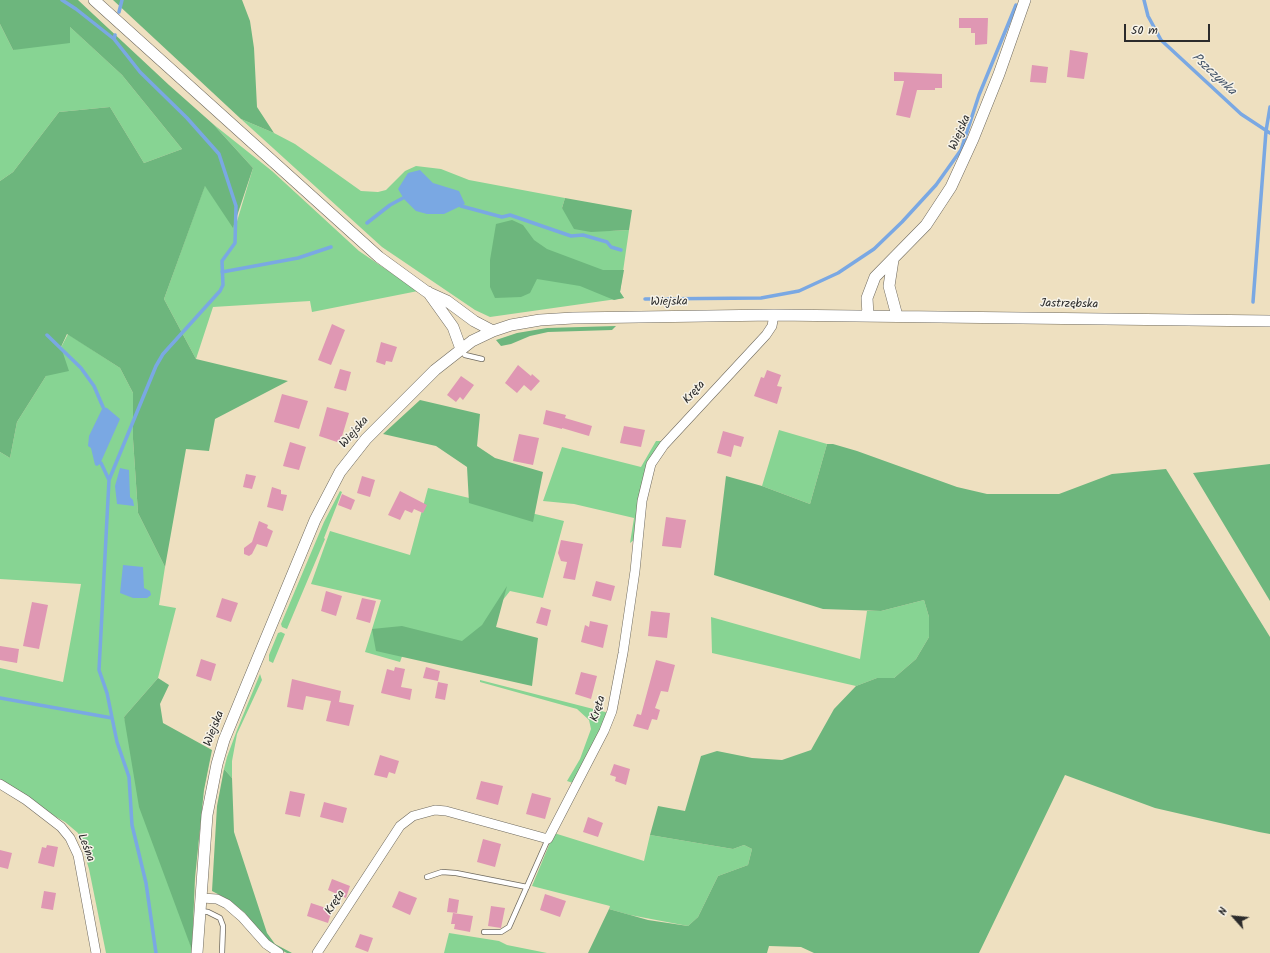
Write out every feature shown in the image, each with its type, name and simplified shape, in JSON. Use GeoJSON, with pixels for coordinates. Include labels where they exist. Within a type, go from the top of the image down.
{"type":"FeatureCollection","features":[{"type":"Feature","properties":{"kind":"street"},"geometry":{"type":"LineString","coordinates":[[94,0],[370,249],[428,292],[447,301],[474,321],[493,331]]}},
{"type":"Feature","properties":{"kind":"street","name":"Wiejska"},"geometry":{"type":"LineString","coordinates":[[197,953],[208,803],[220,753],[322,506],[344,466],[366,439],[429,375],[461,349],[493,331],[529,321],[561,318],[868,315],[867,298],[875,277],[926,225],[951,187],[973,139],[999,74],[1025,0]]}},
{"type":"Feature","properties":{"kind":"street"},"geometry":{"type":"LineString","coordinates":[[893,260],[889,286],[897,316]]}},
{"type":"Feature","properties":{"kind":"street"},"geometry":{"type":"LineString","coordinates":[[428,292],[453,327],[461,349]]}},
{"type":"Feature","properties":{"kind":"street","name":"Kręta"},"geometry":{"type":"LineString","coordinates":[[317,953],[400,826],[412,816],[435,810],[446,811],[548,839],[604,731],[612,711],[623,653],[635,571],[642,501],[651,464],[664,445],[766,335],[772,326],[774,315]]}},
{"type":"Feature","properties":{"kind":"street","name":"Jastrzębska"},"geometry":{"type":"LineString","coordinates":[[868,315],[1270,321]]}},
{"type":"Feature","properties":{"kind":"street","name":"Leśna"},"geometry":{"type":"LineString","coordinates":[[0,784],[26,800],[61,827],[70,838],[78,855],[96,953]]}},
{"type":"Feature","properties":{"kind":"street"},"geometry":{"type":"LineString","coordinates":[[202,898],[217,899],[227,904],[242,917],[266,944],[280,953]]}},
{"type":"Feature","properties":{"kind":"lane"},"geometry":{"type":"LineString","coordinates":[[461,349],[464,355],[482,359]]}},
{"type":"Feature","properties":{"kind":"lane"},"geometry":{"type":"LineString","coordinates":[[484,932],[501,932],[509,927],[548,839]]}},
{"type":"Feature","properties":{"kind":"lane"},"geometry":{"type":"LineString","coordinates":[[428,877],[442,872],[456,873],[528,887]]}},
{"type":"Feature","properties":{"kind":"lane"},"geometry":{"type":"LineString","coordinates":[[201,911],[208,912],[220,918],[223,926],[222,953]]}},
{"type":"Feature","properties":{"kind":"green space"},"geometry":{"type":"Polygon","coordinates":[[[0,0],[78,0],[213,124],[253,168],[233,228],[205,186],[164,299],[196,359],[288,381],[215,419],[209,451],[186,449],[165,567],[138,513],[133,439],[133,393],[120,368],[67,334],[61,347],[69,371],[46,376],[17,422],[10,458],[0,452],[0,181],[13,172],[59,112],[110,107],[144,163],[182,149],[122,75],[70,27],[70,43],[13,50],[0,24],[0,0]]]}},
{"type":"Feature","properties":{"kind":"green space"},"geometry":{"type":"Polygon","coordinates":[[[113,0],[242,0],[250,21],[254,48],[257,107],[274,133],[241,119],[113,0]]]}},
{"type":"Feature","properties":{"kind":"green space"},"geometry":{"type":"Polygon","coordinates":[[[0,24],[13,50],[69,26],[122,75],[182,149],[144,163],[110,107],[59,112],[13,172],[0,181],[0,24]]]}},
{"type":"Feature","properties":{"kind":"green space"},"geometry":{"type":"Polygon","coordinates":[[[241,119],[295,144],[361,191],[378,192],[386,190],[405,171],[416,166],[441,169],[469,180],[565,198],[562,208],[610,231],[629,230],[620,292],[624,298],[490,317],[475,310],[382,247],[241,119]]]}},
{"type":"Feature","properties":{"kind":"green space"},"geometry":{"type":"Polygon","coordinates":[[[213,124],[272,171],[359,251],[418,291],[312,312],[310,301],[213,307],[196,359],[164,299],[205,185],[235,228],[253,168],[213,124]]]}},
{"type":"Feature","properties":{"kind":"green space"},"geometry":{"type":"Polygon","coordinates":[[[565,198],[632,210],[629,230],[591,232],[574,229],[562,208],[565,198]]]}},
{"type":"Feature","properties":{"kind":"green space"},"geometry":{"type":"Polygon","coordinates":[[[512,220],[523,225],[534,240],[547,249],[603,270],[624,270],[620,292],[624,298],[614,300],[580,286],[537,279],[530,293],[521,297],[495,298],[490,287],[490,260],[496,224],[512,220]]]}},
{"type":"Feature","properties":{"kind":"green space"},"geometry":{"type":"Polygon","coordinates":[[[616,326],[612,330],[548,332],[530,336],[511,344],[501,346],[496,340],[517,333],[547,328],[616,326]]]}},
{"type":"Feature","properties":{"kind":"green space"},"geometry":{"type":"Polygon","coordinates":[[[68,334],[120,368],[133,393],[133,439],[138,513],[165,567],[159,605],[176,608],[158,678],[124,717],[192,950],[191,953],[106,953],[89,869],[78,833],[65,822],[0,785],[0,668],[63,682],[81,584],[0,579],[0,452],[10,458],[17,422],[46,376],[68,334]]]}},
{"type":"Feature","properties":{"kind":"green space"},"geometry":{"type":"Polygon","coordinates":[[[420,400],[480,414],[477,446],[495,458],[543,472],[533,522],[469,503],[467,467],[436,446],[383,434],[420,400]]]}},
{"type":"Feature","properties":{"kind":"green space"},"geometry":{"type":"Polygon","coordinates":[[[779,430],[827,444],[810,504],[762,486],[779,430]]]}},
{"type":"Feature","properties":{"kind":"green space"},"geometry":{"type":"Polygon","coordinates":[[[656,441],[663,441],[657,447],[649,461],[634,540],[630,543],[634,518],[574,504],[543,501],[562,447],[641,467],[656,441]]]}},
{"type":"Feature","properties":{"kind":"green space"},"geometry":{"type":"Polygon","coordinates":[[[827,444],[833,444],[857,451],[957,487],[987,494],[1059,494],[1112,474],[1166,469],[1270,637],[1270,834],[1155,808],[1065,775],[979,953],[814,953],[801,947],[769,946],[767,953],[588,953],[609,909],[648,920],[688,926],[698,917],[718,876],[748,865],[752,849],[744,845],[733,849],[650,835],[658,806],[685,811],[701,756],[717,751],[752,758],[782,760],[811,750],[834,709],[856,686],[877,678],[894,678],[916,659],[929,637],[929,617],[924,600],[881,611],[823,609],[714,575],[726,476],[762,486],[810,504],[827,444]]]}},
{"type":"Feature","properties":{"kind":"green space"},"geometry":{"type":"Polygon","coordinates":[[[1270,464],[1270,601],[1193,473],[1270,464]]]}},
{"type":"Feature","properties":{"kind":"green space"},"geometry":{"type":"Polygon","coordinates":[[[428,488],[564,521],[543,598],[510,591],[464,646],[410,634],[400,662],[365,652],[381,600],[311,584],[330,531],[410,555],[428,488]]]}},
{"type":"Feature","properties":{"kind":"green space"},"geometry":{"type":"Polygon","coordinates":[[[340,491],[342,492],[324,538],[325,539],[287,629],[282,627],[281,624],[324,522],[340,491]]]}},
{"type":"Feature","properties":{"kind":"green space"},"geometry":{"type":"Polygon","coordinates":[[[507,586],[496,627],[538,638],[532,686],[376,651],[372,629],[402,626],[462,641],[482,625],[507,586]]]}},
{"type":"Feature","properties":{"kind":"green space"},"geometry":{"type":"Polygon","coordinates":[[[924,600],[929,617],[929,637],[916,659],[894,678],[877,678],[856,686],[712,653],[711,617],[860,659],[867,611],[881,611],[924,600]]]}},
{"type":"Feature","properties":{"kind":"green space"},"geometry":{"type":"Polygon","coordinates":[[[281,632],[285,634],[273,663],[269,661],[269,655],[278,633],[281,632]]]}},
{"type":"Feature","properties":{"kind":"green space"},"geometry":{"type":"Polygon","coordinates":[[[260,674],[262,680],[237,734],[232,761],[232,778],[224,769],[227,757],[260,674]]]}},
{"type":"Feature","properties":{"kind":"green space"},"geometry":{"type":"Polygon","coordinates":[[[158,678],[169,685],[160,704],[163,723],[212,750],[204,790],[195,878],[192,950],[139,807],[124,717],[158,678]]]}},
{"type":"Feature","properties":{"kind":"green space"},"geometry":{"type":"Polygon","coordinates":[[[480,680],[609,713],[573,783],[567,781],[580,759],[591,729],[589,720],[577,709],[480,682],[480,680]]]}},
{"type":"Feature","properties":{"kind":"green space"},"geometry":{"type":"Polygon","coordinates":[[[224,769],[232,778],[234,832],[267,933],[275,944],[292,953],[287,953],[273,946],[255,928],[245,913],[229,900],[212,891],[217,806],[224,769]]]}},
{"type":"Feature","properties":{"kind":"green space"},"geometry":{"type":"Polygon","coordinates":[[[554,833],[644,861],[650,835],[733,849],[744,845],[752,849],[748,865],[718,876],[698,917],[688,926],[630,915],[609,909],[610,906],[532,886],[554,833]]]}},
{"type":"Feature","properties":{"kind":"green space"},"geometry":{"type":"Polygon","coordinates":[[[449,933],[499,941],[507,945],[547,953],[444,953],[449,933]]]}},
{"type":"Feature","properties":{"kind":"water"},"geometry":{"type":"Polygon","coordinates":[[[420,170],[433,183],[459,191],[465,204],[444,214],[427,214],[416,211],[404,199],[398,189],[408,173],[420,170]]]}},
{"type":"Feature","properties":{"kind":"water"},"geometry":{"type":"Polygon","coordinates":[[[103,407],[107,408],[120,419],[100,464],[97,466],[95,465],[91,448],[88,446],[89,436],[103,407]]]}},
{"type":"Feature","properties":{"kind":"water"},"geometry":{"type":"Polygon","coordinates":[[[120,468],[129,470],[130,497],[133,500],[134,506],[117,504],[115,486],[120,468]]]}},
{"type":"Feature","properties":{"kind":"water"},"geometry":{"type":"Polygon","coordinates":[[[123,565],[143,567],[144,588],[150,591],[151,595],[147,598],[133,598],[120,593],[123,565]]]}},
{"type":"Feature","properties":{"kind":"building"},"geometry":{"type":"Polygon","coordinates":[[[959,18],[988,18],[987,44],[975,45],[975,33],[971,33],[971,28],[959,28],[959,18]]]}},
{"type":"Feature","properties":{"kind":"building"},"geometry":{"type":"Polygon","coordinates":[[[1070,50],[1088,53],[1084,79],[1067,77],[1070,50]]]}},
{"type":"Feature","properties":{"kind":"building"},"geometry":{"type":"Polygon","coordinates":[[[1032,65],[1048,67],[1046,83],[1030,82],[1032,65]]]}},
{"type":"Feature","properties":{"kind":"building"},"geometry":{"type":"Polygon","coordinates":[[[894,72],[942,74],[942,88],[935,88],[935,90],[917,90],[910,118],[896,115],[904,81],[894,81],[894,72]]]}},
{"type":"Feature","properties":{"kind":"building"},"geometry":{"type":"Polygon","coordinates":[[[332,324],[345,330],[331,365],[318,360],[332,324]]]}},
{"type":"Feature","properties":{"kind":"building"},"geometry":{"type":"Polygon","coordinates":[[[381,342],[397,347],[392,362],[386,361],[385,365],[376,362],[381,342]]]}},
{"type":"Feature","properties":{"kind":"building"},"geometry":{"type":"Polygon","coordinates":[[[518,365],[531,376],[532,374],[540,381],[531,391],[524,385],[517,393],[505,383],[518,365]]]}},
{"type":"Feature","properties":{"kind":"building"},"geometry":{"type":"Polygon","coordinates":[[[340,369],[351,372],[346,391],[334,388],[340,369]]]}},
{"type":"Feature","properties":{"kind":"building"},"geometry":{"type":"Polygon","coordinates":[[[767,370],[781,375],[777,386],[782,387],[777,404],[754,396],[761,377],[764,378],[767,370]]]}},
{"type":"Feature","properties":{"kind":"building"},"geometry":{"type":"Polygon","coordinates":[[[461,376],[474,385],[463,400],[460,397],[456,402],[447,395],[461,376]]]}},
{"type":"Feature","properties":{"kind":"building"},"geometry":{"type":"Polygon","coordinates":[[[282,394],[308,401],[299,429],[274,422],[282,394]]]}},
{"type":"Feature","properties":{"kind":"building"},"geometry":{"type":"Polygon","coordinates":[[[327,407],[349,413],[340,443],[319,436],[327,407]]]}},
{"type":"Feature","properties":{"kind":"building"},"geometry":{"type":"Polygon","coordinates":[[[546,410],[566,415],[565,418],[592,426],[589,436],[543,424],[546,410]]]}},
{"type":"Feature","properties":{"kind":"building"},"geometry":{"type":"Polygon","coordinates":[[[624,426],[645,430],[641,447],[620,443],[624,426]]]}},
{"type":"Feature","properties":{"kind":"building"},"geometry":{"type":"Polygon","coordinates":[[[723,431],[744,437],[741,447],[734,445],[731,457],[717,453],[723,431]]]}},
{"type":"Feature","properties":{"kind":"building"},"geometry":{"type":"Polygon","coordinates":[[[519,434],[539,438],[533,465],[513,461],[519,434]]]}},
{"type":"Feature","properties":{"kind":"building"},"geometry":{"type":"Polygon","coordinates":[[[290,442],[306,447],[299,470],[283,466],[290,442]]]}},
{"type":"Feature","properties":{"kind":"building"},"geometry":{"type":"Polygon","coordinates":[[[246,474],[256,476],[252,489],[243,487],[246,474]]]}},
{"type":"Feature","properties":{"kind":"building"},"geometry":{"type":"Polygon","coordinates":[[[362,476],[375,480],[370,497],[357,493],[362,476]]]}},
{"type":"Feature","properties":{"kind":"building"},"geometry":{"type":"Polygon","coordinates":[[[272,487],[281,490],[281,494],[287,495],[283,511],[267,507],[272,487]]]}},
{"type":"Feature","properties":{"kind":"building"},"geometry":{"type":"Polygon","coordinates":[[[400,491],[427,505],[423,513],[414,509],[412,513],[405,510],[400,520],[388,515],[400,491]]]}},
{"type":"Feature","properties":{"kind":"building"},"geometry":{"type":"Polygon","coordinates":[[[342,494],[355,500],[351,510],[338,505],[342,494]]]}},
{"type":"Feature","properties":{"kind":"building"},"geometry":{"type":"Polygon","coordinates":[[[666,517],[686,520],[681,548],[662,546],[666,517]]]}},
{"type":"Feature","properties":{"kind":"building"},"geometry":{"type":"Polygon","coordinates":[[[259,521],[268,525],[267,528],[273,531],[267,547],[257,544],[252,554],[249,556],[244,554],[244,548],[252,542],[259,521]]]}},
{"type":"Feature","properties":{"kind":"building"},"geometry":{"type":"Polygon","coordinates":[[[561,540],[583,544],[575,580],[563,578],[567,562],[561,561],[558,553],[561,540]]]}},
{"type":"Feature","properties":{"kind":"building"},"geometry":{"type":"Polygon","coordinates":[[[596,581],[615,586],[611,601],[592,596],[596,581]]]}},
{"type":"Feature","properties":{"kind":"building"},"geometry":{"type":"Polygon","coordinates":[[[326,591],[342,596],[336,616],[321,611],[326,591]]]}},
{"type":"Feature","properties":{"kind":"building"},"geometry":{"type":"Polygon","coordinates":[[[222,598],[238,603],[231,622],[216,617],[222,598]]]}},
{"type":"Feature","properties":{"kind":"building"},"geometry":{"type":"Polygon","coordinates":[[[362,598],[376,601],[370,623],[356,619],[362,598]]]}},
{"type":"Feature","properties":{"kind":"building"},"geometry":{"type":"Polygon","coordinates":[[[32,602],[48,605],[39,649],[23,646],[32,602]]]}},
{"type":"Feature","properties":{"kind":"building"},"geometry":{"type":"Polygon","coordinates":[[[541,607],[551,610],[547,626],[536,623],[541,607]]]}},
{"type":"Feature","properties":{"kind":"building"},"geometry":{"type":"Polygon","coordinates":[[[651,611],[670,613],[667,638],[648,636],[651,611]]]}},
{"type":"Feature","properties":{"kind":"building"},"geometry":{"type":"Polygon","coordinates":[[[590,621],[608,625],[603,648],[581,642],[585,625],[589,627],[590,621]]]}},
{"type":"Feature","properties":{"kind":"building"},"geometry":{"type":"Polygon","coordinates":[[[0,646],[19,649],[17,663],[0,660],[0,646]]]}},
{"type":"Feature","properties":{"kind":"building"},"geometry":{"type":"Polygon","coordinates":[[[201,659],[216,664],[211,681],[196,676],[201,659]]]}},
{"type":"Feature","properties":{"kind":"building"},"geometry":{"type":"Polygon","coordinates":[[[656,660],[675,665],[668,692],[661,691],[655,708],[660,710],[657,720],[652,719],[648,730],[633,726],[637,714],[641,715],[656,660]]]}},
{"type":"Feature","properties":{"kind":"building"},"geometry":{"type":"Polygon","coordinates":[[[395,667],[405,669],[401,687],[412,689],[410,700],[381,693],[387,669],[394,671],[395,667]]]}},
{"type":"Feature","properties":{"kind":"building"},"geometry":{"type":"Polygon","coordinates":[[[426,667],[440,671],[438,681],[423,678],[426,667]]]}},
{"type":"Feature","properties":{"kind":"building"},"geometry":{"type":"Polygon","coordinates":[[[581,672],[597,676],[591,699],[575,694],[581,672]]]}},
{"type":"Feature","properties":{"kind":"building"},"geometry":{"type":"Polygon","coordinates":[[[292,679],[341,691],[339,702],[354,705],[349,726],[326,721],[331,701],[306,696],[303,710],[287,707],[292,679]]]}},
{"type":"Feature","properties":{"kind":"building"},"geometry":{"type":"Polygon","coordinates":[[[438,682],[448,684],[445,700],[435,698],[438,682]]]}},
{"type":"Feature","properties":{"kind":"building"},"geometry":{"type":"Polygon","coordinates":[[[380,755],[399,761],[395,774],[389,772],[387,778],[374,775],[380,755]]]}},
{"type":"Feature","properties":{"kind":"building"},"geometry":{"type":"Polygon","coordinates":[[[614,764],[630,769],[626,785],[615,781],[616,777],[610,775],[614,764]]]}},
{"type":"Feature","properties":{"kind":"building"},"geometry":{"type":"Polygon","coordinates":[[[481,781],[503,786],[498,805],[476,799],[481,781]]]}},
{"type":"Feature","properties":{"kind":"building"},"geometry":{"type":"Polygon","coordinates":[[[290,791],[305,794],[300,817],[285,814],[290,791]]]}},
{"type":"Feature","properties":{"kind":"building"},"geometry":{"type":"Polygon","coordinates":[[[532,793],[551,798],[545,819],[526,814],[532,793]]]}},
{"type":"Feature","properties":{"kind":"building"},"geometry":{"type":"Polygon","coordinates":[[[324,802],[347,808],[343,823],[320,817],[324,802]]]}},
{"type":"Feature","properties":{"kind":"building"},"geometry":{"type":"Polygon","coordinates":[[[588,817],[603,823],[598,837],[583,832],[588,817]]]}},
{"type":"Feature","properties":{"kind":"building"},"geometry":{"type":"Polygon","coordinates":[[[483,839],[501,844],[495,867],[477,862],[483,839]]]}},
{"type":"Feature","properties":{"kind":"building"},"geometry":{"type":"Polygon","coordinates":[[[47,845],[58,847],[54,867],[38,863],[42,847],[46,848],[47,845]]]}},
{"type":"Feature","properties":{"kind":"building"},"geometry":{"type":"Polygon","coordinates":[[[0,850],[12,853],[8,869],[0,867],[0,850]]]}},
{"type":"Feature","properties":{"kind":"building"},"geometry":{"type":"Polygon","coordinates":[[[332,879],[350,886],[346,898],[328,890],[332,879]]]}},
{"type":"Feature","properties":{"kind":"building"},"geometry":{"type":"Polygon","coordinates":[[[44,891],[56,893],[53,910],[41,908],[44,891]]]}},
{"type":"Feature","properties":{"kind":"building"},"geometry":{"type":"Polygon","coordinates":[[[399,891],[417,898],[410,915],[392,907],[399,891]]]}},
{"type":"Feature","properties":{"kind":"building"},"geometry":{"type":"Polygon","coordinates":[[[545,894],[566,901],[560,917],[540,910],[545,894]]]}},
{"type":"Feature","properties":{"kind":"building"},"geometry":{"type":"Polygon","coordinates":[[[449,898],[459,900],[457,913],[447,912],[449,898]]]}},
{"type":"Feature","properties":{"kind":"building"},"geometry":{"type":"Polygon","coordinates":[[[311,903],[332,910],[328,923],[307,916],[311,903]]]}},
{"type":"Feature","properties":{"kind":"building"},"geometry":{"type":"Polygon","coordinates":[[[491,906],[505,908],[501,928],[488,926],[491,906]]]}},
{"type":"Feature","properties":{"kind":"building"},"geometry":{"type":"Polygon","coordinates":[[[453,913],[473,916],[470,932],[454,929],[455,924],[451,924],[453,913]]]}},
{"type":"Feature","properties":{"kind":"building"},"geometry":{"type":"Polygon","coordinates":[[[360,934],[373,938],[368,952],[355,947],[360,934]]]}},
{"type":"Feature","properties":{"kind":"waterway"},"geometry":{"type":"LineString","coordinates":[[62,0],[76,9],[114,39]]}},
{"type":"Feature","properties":{"kind":"waterway"},"geometry":{"type":"LineString","coordinates":[[119,12],[122,0]]}},
{"type":"Feature","properties":{"kind":"waterway","name":"Pszczynka"},"geometry":{"type":"LineString","coordinates":[[1144,0],[1148,16],[1161,40],[1241,114],[1270,133]]}},
{"type":"Feature","properties":{"kind":"waterway"},"geometry":{"type":"LineString","coordinates":[[645,299],[761,298],[799,291],[838,273],[874,249],[902,222],[936,185],[961,150],[979,95],[1016,5]]}},
{"type":"Feature","properties":{"kind":"waterway"},"geometry":{"type":"LineString","coordinates":[[115,35],[114,39],[140,72],[187,118],[219,154],[236,206],[235,243],[222,261],[223,285],[220,291],[163,354],[156,366],[109,480],[99,670],[107,693],[117,742],[129,777],[132,825],[146,883],[156,953]]}},
{"type":"Feature","properties":{"kind":"waterway"},"geometry":{"type":"LineString","coordinates":[[1253,302],[1266,131],[1270,107]]}},
{"type":"Feature","properties":{"kind":"waterway"},"geometry":{"type":"LineString","coordinates":[[367,223],[390,205],[403,198]]}},
{"type":"Feature","properties":{"kind":"waterway"},"geometry":{"type":"LineString","coordinates":[[461,206],[502,217],[510,215],[571,236],[583,235],[607,242],[611,247],[621,250]]}},
{"type":"Feature","properties":{"kind":"waterway"},"geometry":{"type":"LineString","coordinates":[[222,272],[298,258],[331,247]]}},
{"type":"Feature","properties":{"kind":"waterway"},"geometry":{"type":"LineString","coordinates":[[47,335],[81,368],[94,386],[103,407]]}},
{"type":"Feature","properties":{"kind":"waterway"},"geometry":{"type":"LineString","coordinates":[[101,463],[109,480]]}},
{"type":"Feature","properties":{"kind":"waterway"},"geometry":{"type":"LineString","coordinates":[[0,698],[112,718]]}}]}
